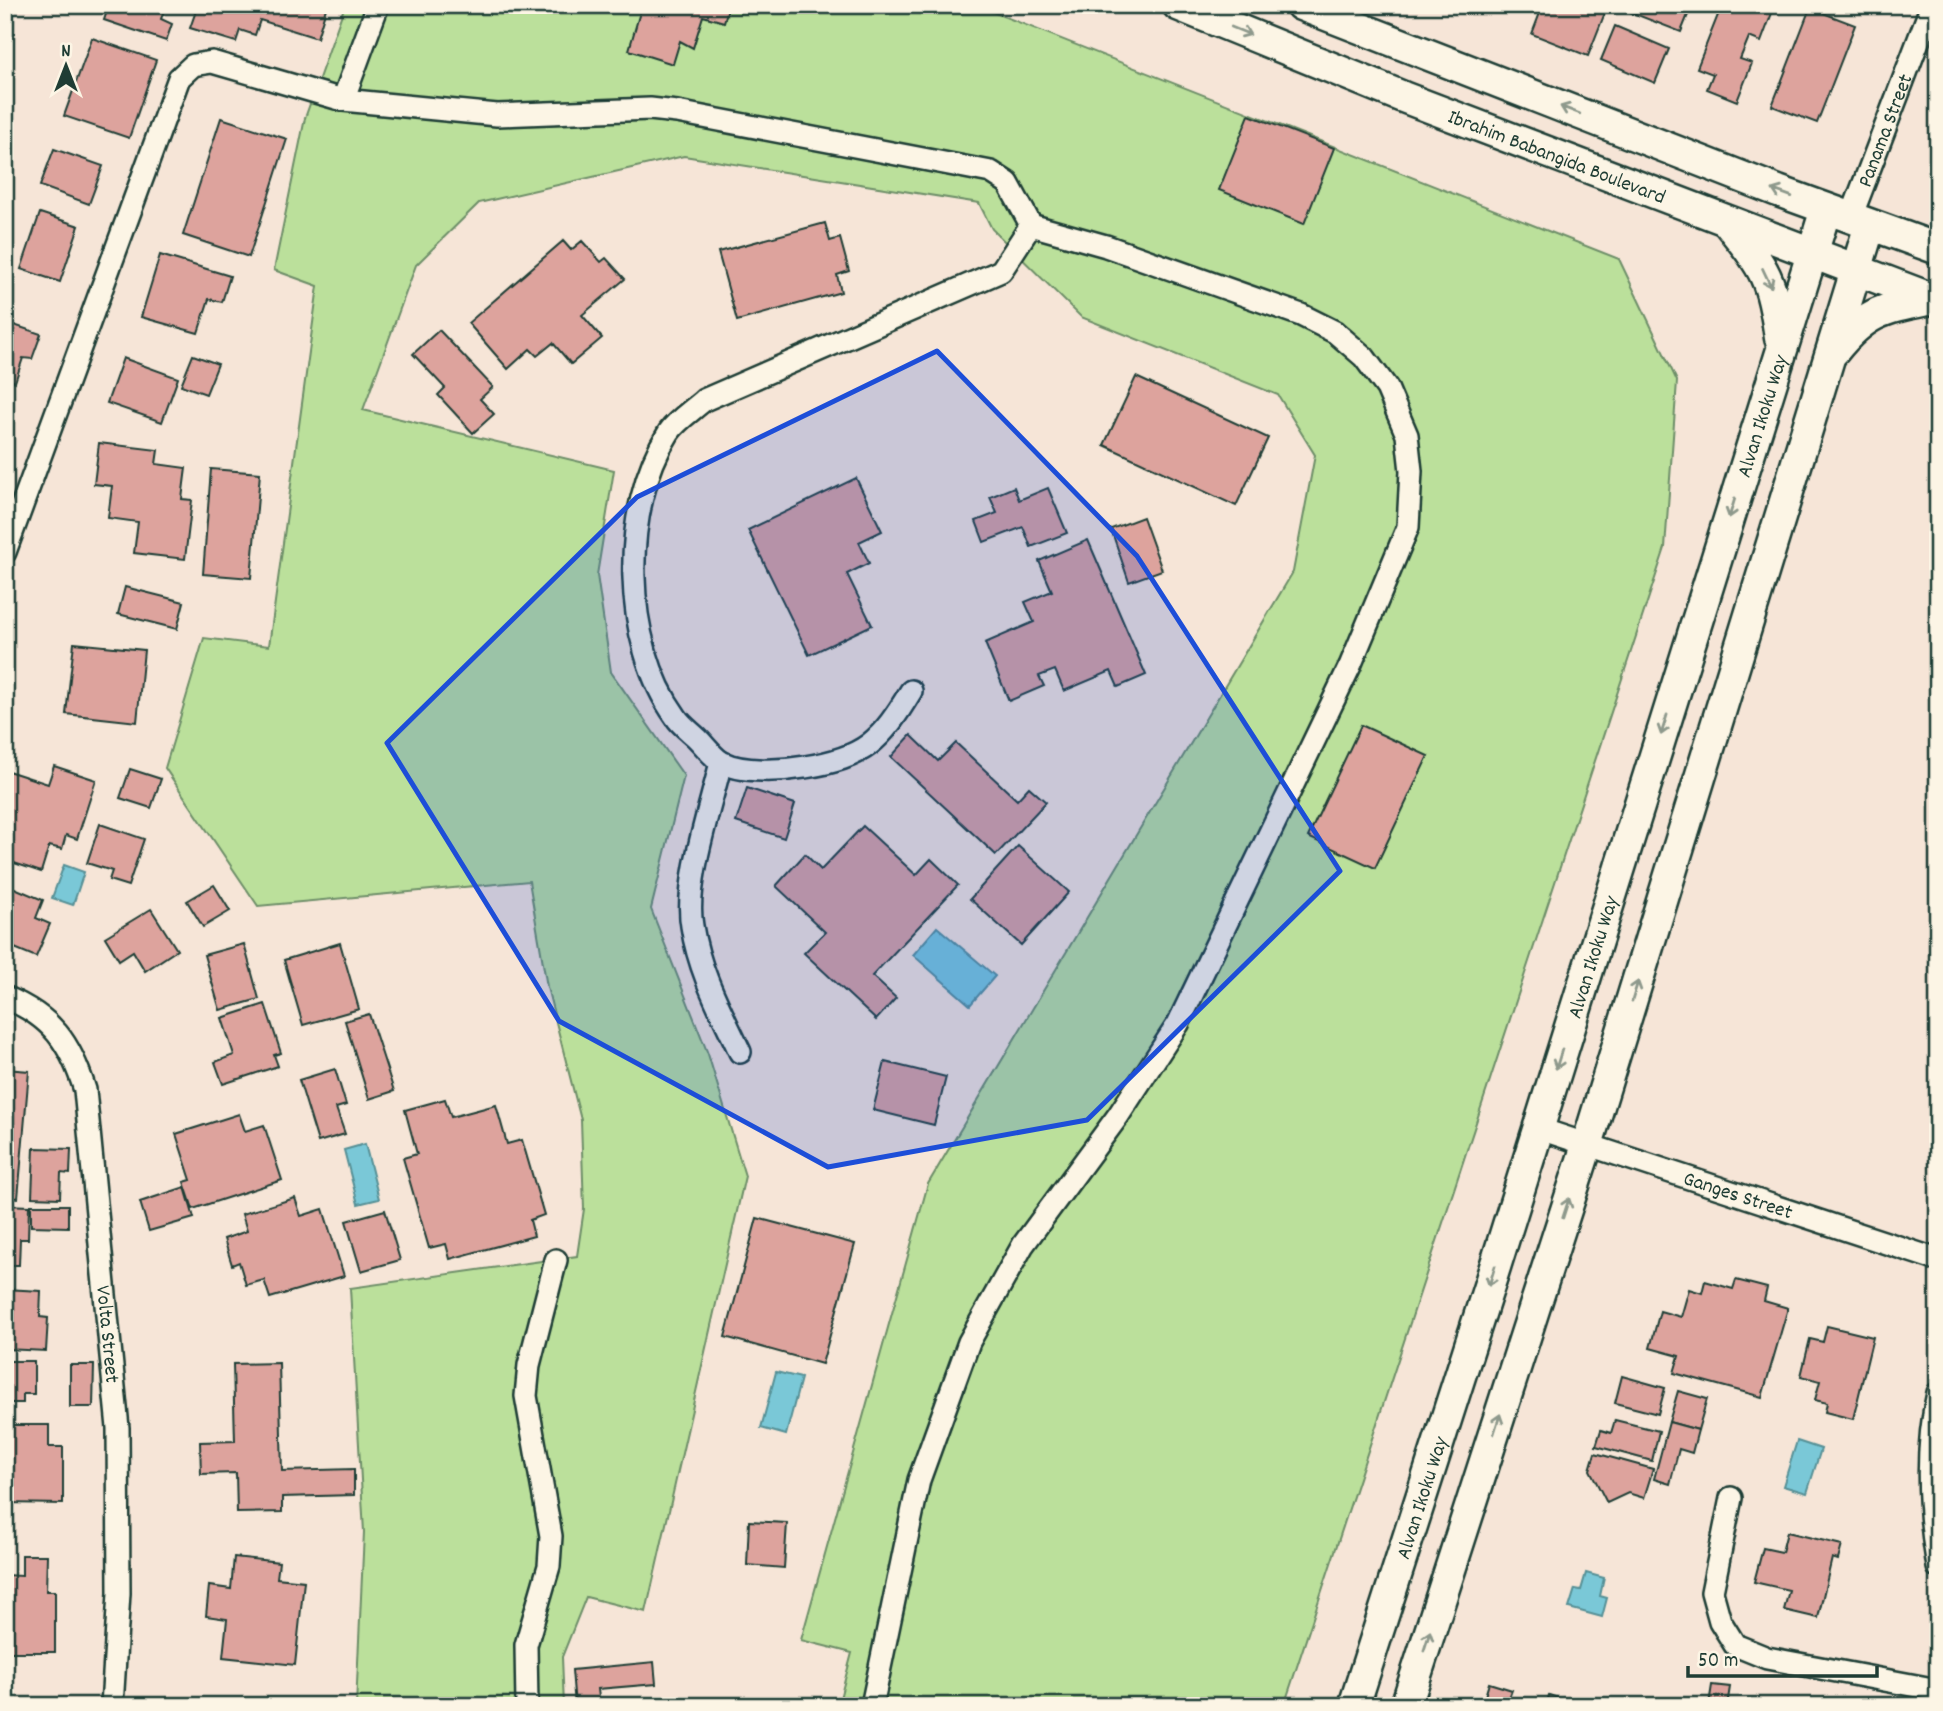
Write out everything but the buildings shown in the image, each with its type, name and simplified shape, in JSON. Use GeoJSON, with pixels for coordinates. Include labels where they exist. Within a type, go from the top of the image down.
{"type":"FeatureCollection","features":[{"type":"Feature","properties":{"kind":"street"},"geometry":{"type":"LineString","coordinates":[[343,100],[378,5]]}},
{"type":"Feature","properties":{"kind":"street","name":"Ibrahim Babangida Boulevard"},"geometry":{"type":"LineString","coordinates":[[1178,5],[1403,97],[1811,255],[1935,300]]}},
{"type":"Feature","properties":{"kind":"street"},"geometry":{"type":"LineString","coordinates":[[1301,5],[1938,249]]}},
{"type":"Feature","properties":{"kind":"street","name":"Panama Street"},"geometry":{"type":"LineString","coordinates":[[1849,217],[1932,5]]}},
{"type":"Feature","properties":{"kind":"street"},"geometry":{"type":"LineString","coordinates":[[5,552],[179,78],[193,65],[212,62],[343,100],[497,114],[650,109],[991,172],[1008,183],[1031,225],[1119,250],[1301,315],[1335,332],[1364,357],[1387,388],[1407,435],[1411,471],[1408,527],[1350,666],[1178,1024],[1118,1116],[1023,1245],[969,1342],[919,1479],[872,1706]]}},
{"type":"Feature","properties":{"kind":"street"},"geometry":{"type":"LineString","coordinates":[[1406,1706],[1587,1145],[1856,271],[1849,217]]}},
{"type":"Feature","properties":{"kind":"street","name":"Alvan Ikoku Way"},"geometry":{"type":"LineString","coordinates":[[1354,1706],[1811,255],[1849,217]]}},
{"type":"Feature","properties":{"kind":"street"},"geometry":{"type":"LineString","coordinates":[[1728,223],[1760,262],[1774,291],[1782,349]]}},
{"type":"Feature","properties":{"kind":"street"},"geometry":{"type":"LineString","coordinates":[[912,691],[875,743],[837,762],[761,771],[721,762],[676,717],[655,676],[641,633],[634,592],[641,506],[653,464],[670,430],[704,400],[1001,271],[1031,225]]}},
{"type":"Feature","properties":{"kind":"street"},"geometry":{"type":"LineString","coordinates":[[1828,360],[1859,322],[1896,306],[1935,300]]}},
{"type":"Feature","properties":{"kind":"street"},"geometry":{"type":"LineString","coordinates":[[721,762],[695,873],[691,924],[702,971],[740,1052]]}},
{"type":"Feature","properties":{"kind":"street","name":"Volta Street"},"geometry":{"type":"LineString","coordinates":[[5,996],[30,1007],[56,1030],[74,1057],[85,1090],[118,1428],[119,1593],[112,1706]]}},
{"type":"Feature","properties":{"kind":"street","name":"Ganges Street"},"geometry":{"type":"LineString","coordinates":[[1537,1128],[1938,1260]]}},
{"type":"Feature","properties":{"kind":"street"},"geometry":{"type":"LineString","coordinates":[[527,1706],[526,1645],[549,1566],[551,1536],[526,1396],[529,1365],[556,1260]]}},
{"type":"Feature","properties":{"kind":"street"},"geometry":{"type":"LineString","coordinates":[[1938,1393],[1930,1461],[1930,1509],[1938,1567]]}},
{"type":"Feature","properties":{"kind":"street"},"geometry":{"type":"LineString","coordinates":[[1731,1497],[1712,1592],[1720,1621],[1735,1645],[1767,1658],[1938,1690]]}},
{"type":"Feature","properties":{"kind":"highlighted area"},"geometry":{"type":"Polygon","coordinates":[[[937,351],[1137,556],[1340,871],[1087,1120],[828,1167],[559,1021],[387,743],[637,497],[937,351]]]}},
{"type":"Feature","properties":{"kind":"green space"},"geometry":{"type":"Polygon","coordinates":[[[345,5],[975,5],[1619,259],[1677,381],[1665,548],[1284,1706],[838,1706],[852,1653],[801,1640],[928,1184],[1293,572],[1315,455],[1278,395],[1081,317],[992,229],[979,203],[684,156],[479,203],[416,265],[363,410],[614,470],[597,575],[611,672],[684,776],[651,909],[708,1054],[745,1176],[646,1612],[586,1597],[562,1657],[564,1706],[356,1706],[364,1532],[350,1288],[577,1256],[584,1209],[581,1120],[547,987],[529,881],[258,906],[165,768],[204,638],[269,646],[318,286],[274,270],[305,118],[345,5]]]}},
{"type":"Feature","properties":{"kind":"water"},"geometry":{"type":"Polygon","coordinates":[[[64,865],[84,872],[73,905],[52,898],[64,865]]]}},
{"type":"Feature","properties":{"kind":"water"},"geometry":{"type":"Polygon","coordinates":[[[937,927],[995,976],[970,1005],[913,955],[937,927]]]}},
{"type":"Feature","properties":{"kind":"water"},"geometry":{"type":"Polygon","coordinates":[[[365,1144],[379,1199],[358,1204],[344,1150],[365,1144]]]}},
{"type":"Feature","properties":{"kind":"water"},"geometry":{"type":"Polygon","coordinates":[[[776,1372],[801,1378],[786,1435],[761,1428],[776,1372]]]}},
{"type":"Feature","properties":{"kind":"water"},"geometry":{"type":"Polygon","coordinates":[[[1797,1441],[1821,1449],[1807,1493],[1783,1486],[1797,1441]]]}},
{"type":"Feature","properties":{"kind":"water"},"geometry":{"type":"Polygon","coordinates":[[[1586,1573],[1604,1578],[1600,1596],[1607,1598],[1602,1617],[1569,1608],[1575,1589],[1581,1590],[1586,1573]]]}}]}
